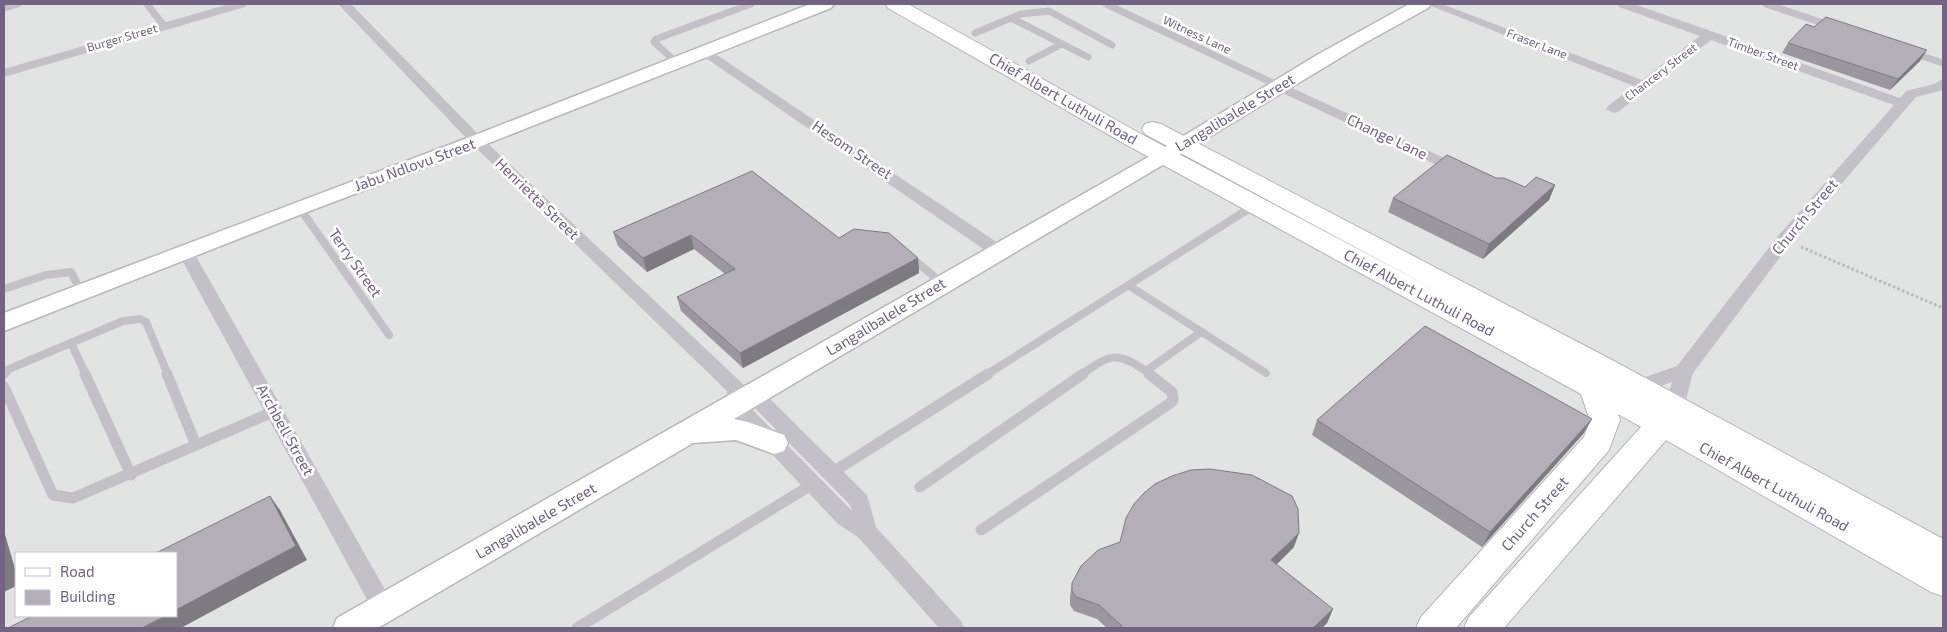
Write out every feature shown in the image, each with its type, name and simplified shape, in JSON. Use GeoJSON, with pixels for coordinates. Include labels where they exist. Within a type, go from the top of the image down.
{"type":"FeatureCollection","features":[{"type":"Feature","properties":{"kind":"main road","name":"Chief Albert Luthuli Road"},"geometry":{"type":"LineString","coordinates":[[895,4],[1174,150],[1638,388],[1668,416],[1695,420],[1943,556]]}},
{"type":"Feature","properties":{"kind":"main road","name":"Chief Albert Luthuli Road"},"geometry":{"type":"LineString","coordinates":[[921,4],[1029,62],[1174,150],[1255,205],[1594,388],[1668,416],[1943,581]]}},
{"type":"Feature","properties":{"kind":"main road","name":"Church Street"},"geometry":{"type":"LineString","coordinates":[[1434,628],[1598,442],[1605,420],[1594,388]]}},
{"type":"Feature","properties":{"kind":"main road","name":"Church Street"},"geometry":{"type":"LineString","coordinates":[[1482,628],[1668,416]]}},
{"type":"Feature","properties":{"kind":"street","name":"Burger Street"},"geometry":{"type":"LineString","coordinates":[[4,73],[240,4]]}},
{"type":"Feature","properties":{"kind":"street","name":"Henrietta Street"},"geometry":{"type":"LineString","coordinates":[[344,4],[477,141],[742,397],[833,472],[860,501],[866,531]]}},
{"type":"Feature","properties":{"kind":"street","name":"Jabu Ndlovu Street"},"geometry":{"type":"LineString","coordinates":[[4,322],[299,207],[477,141],[825,4]]}},
{"type":"Feature","properties":{"kind":"street","name":"Langalibalele Street"},"geometry":{"type":"LineString","coordinates":[[370,620],[686,434],[742,397],[1174,150],[1279,86],[1422,4]]}},
{"type":"Feature","properties":{"kind":"street","name":"Fraser Lane"},"geometry":{"type":"LineString","coordinates":[[1432,4],[1642,85]]}},
{"type":"Feature","properties":{"kind":"street","name":"Timber Street"},"geometry":{"type":"LineString","coordinates":[[1622,4],[1903,104]]}},
{"type":"Feature","properties":{"kind":"street","name":"Chancery Street"},"geometry":{"type":"LineString","coordinates":[[1612,109],[1709,35]]}},
{"type":"Feature","properties":{"kind":"street","name":"Hesom Street"},"geometry":{"type":"LineString","coordinates":[[705,51],[998,251]]}},
{"type":"Feature","properties":{"kind":"street","name":"Change Lane"},"geometry":{"type":"LineString","coordinates":[[1279,86],[1478,179]]}},
{"type":"Feature","properties":{"kind":"street","name":"Church Street"},"geometry":{"type":"LineString","coordinates":[[1668,416],[1684,371],[1784,240],[1911,94],[1942,86]]}},
{"type":"Feature","properties":{"kind":"street","name":"Archbell Street"},"geometry":{"type":"LineString","coordinates":[[185,251],[275,411],[370,620]]}},
{"type":"Feature","properties":{"kind":"street"},"geometry":{"type":"LineString","coordinates":[[1638,388],[1684,371]]}},
{"type":"Feature","properties":{"kind":"street","name":"Henrietta Street"},"geometry":{"type":"LineString","coordinates":[[742,397],[774,443],[845,518],[866,531],[953,628]]}},
{"type":"Feature","properties":{"kind":"street"},"geometry":{"type":"LineString","coordinates":[[686,434],[738,429],[774,443]]}},
{"type":"Feature","properties":{"kind":"lane"},"geometry":{"type":"LineString","coordinates":[[4,8],[18,4]]}},
{"type":"Feature","properties":{"kind":"lane"},"geometry":{"type":"LineString","coordinates":[[147,4],[164,26]]}},
{"type":"Feature","properties":{"kind":"lane"},"geometry":{"type":"LineString","coordinates":[[677,63],[654,42],[656,39],[751,4]]}},
{"type":"Feature","properties":{"kind":"lane","name":"Witness Lane"},"geometry":{"type":"LineString","coordinates":[[1106,4],[1279,86]]}},
{"type":"Feature","properties":{"kind":"lane"},"geometry":{"type":"LineString","coordinates":[[1766,4],[1841,28]]}},
{"type":"Feature","properties":{"kind":"lane"},"geometry":{"type":"LineString","coordinates":[[975,32],[1028,12],[1049,11],[1112,45]]}},
{"type":"Feature","properties":{"kind":"lane"},"geometry":{"type":"LineString","coordinates":[[1011,18],[1088,56]]}},
{"type":"Feature","properties":{"kind":"lane"},"geometry":{"type":"LineString","coordinates":[[1029,62],[1062,44]]}},
{"type":"Feature","properties":{"kind":"lane"},"geometry":{"type":"LineString","coordinates":[[1906,50],[1943,63]]}},
{"type":"Feature","properties":{"kind":"lane"},"geometry":{"type":"LineString","coordinates":[[833,472],[1255,205]]}},
{"type":"Feature","properties":{"kind":"lane","name":"Terry Street"},"geometry":{"type":"LineString","coordinates":[[299,207],[389,335]]}},
{"type":"Feature","properties":{"kind":"lane"},"geometry":{"type":"LineString","coordinates":[[914,260],[942,283]]}},
{"type":"Feature","properties":{"kind":"lane"},"geometry":{"type":"LineString","coordinates":[[4,289],[46,275],[71,272],[81,292]]}},
{"type":"Feature","properties":{"kind":"lane"},"geometry":{"type":"LineString","coordinates":[[1128,285],[1266,373]]}},
{"type":"Feature","properties":{"kind":"lane"},"geometry":{"type":"LineString","coordinates":[[4,375],[9,369],[123,321],[140,319],[146,322],[196,445]]}},
{"type":"Feature","properties":{"kind":"lane"},"geometry":{"type":"LineString","coordinates":[[1146,371],[1201,332]]}},
{"type":"Feature","properties":{"kind":"lane"},"geometry":{"type":"LineString","coordinates":[[71,343],[131,475]]}},
{"type":"Feature","properties":{"kind":"lane"},"geometry":{"type":"LineString","coordinates":[[920,487],[1110,356],[1124,356],[1172,392],[1173,400],[981,530]]}},
{"type":"Feature","properties":{"kind":"lane"},"geometry":{"type":"LineString","coordinates":[[4,387],[53,495],[73,498],[131,475],[275,411]]}},
{"type":"Feature","properties":{"kind":"lane"},"geometry":{"type":"LineString","coordinates":[[578,628],[814,484]]}},
{"type":"Feature","properties":{"kind":"path"},"geometry":{"type":"LineString","coordinates":[[1784,240],[1943,308]]}},
{"type":"Feature","properties":{"kind":"shaded area"},"geometry":{"type":"Polygon","coordinates":[[[4,4],[1943,4],[1943,628],[4,628],[4,4]]]}},
{"type":"Feature","properties":{"kind":"building"},"geometry":{"type":"Polygon","coordinates":[[[1826,17],[1927,50],[1898,79],[1788,43],[1806,24],[1814,27],[1826,17]]]}},
{"type":"Feature","properties":{"kind":"building"},"geometry":{"type":"Polygon","coordinates":[[[1447,155],[1496,178],[1504,178],[1525,187],[1536,177],[1555,185],[1489,244],[1393,198],[1447,155]]]}},
{"type":"Feature","properties":{"kind":"building"},"geometry":{"type":"Polygon","coordinates":[[[752,171],[839,238],[854,229],[889,233],[918,258],[740,353],[677,297],[735,269],[691,235],[643,258],[613,232],[752,171]]]}},
{"type":"Feature","properties":{"kind":"building"},"geometry":{"type":"Polygon","coordinates":[[[1425,326],[1592,419],[1490,532],[1317,420],[1425,326]]]}},
{"type":"Feature","properties":{"kind":"building"},"geometry":{"type":"Polygon","coordinates":[[[1210,469],[1252,475],[1292,496],[1298,509],[1299,533],[1271,560],[1333,609],[1313,628],[1120,628],[1122,626],[1099,605],[1076,597],[1072,591],[1072,583],[1081,566],[1098,550],[1120,542],[1126,518],[1134,504],[1144,493],[1155,484],[1172,476],[1191,470],[1210,469]]]}},
{"type":"Feature","properties":{"kind":"building"},"geometry":{"type":"Polygon","coordinates":[[[270,496],[296,546],[178,609],[178,552],[158,552],[270,496]]]}},
{"type":"Feature","properties":{"kind":"building"},"geometry":{"type":"Polygon","coordinates":[[[30,617],[163,617],[142,628],[8,628],[30,617]]]}}]}
